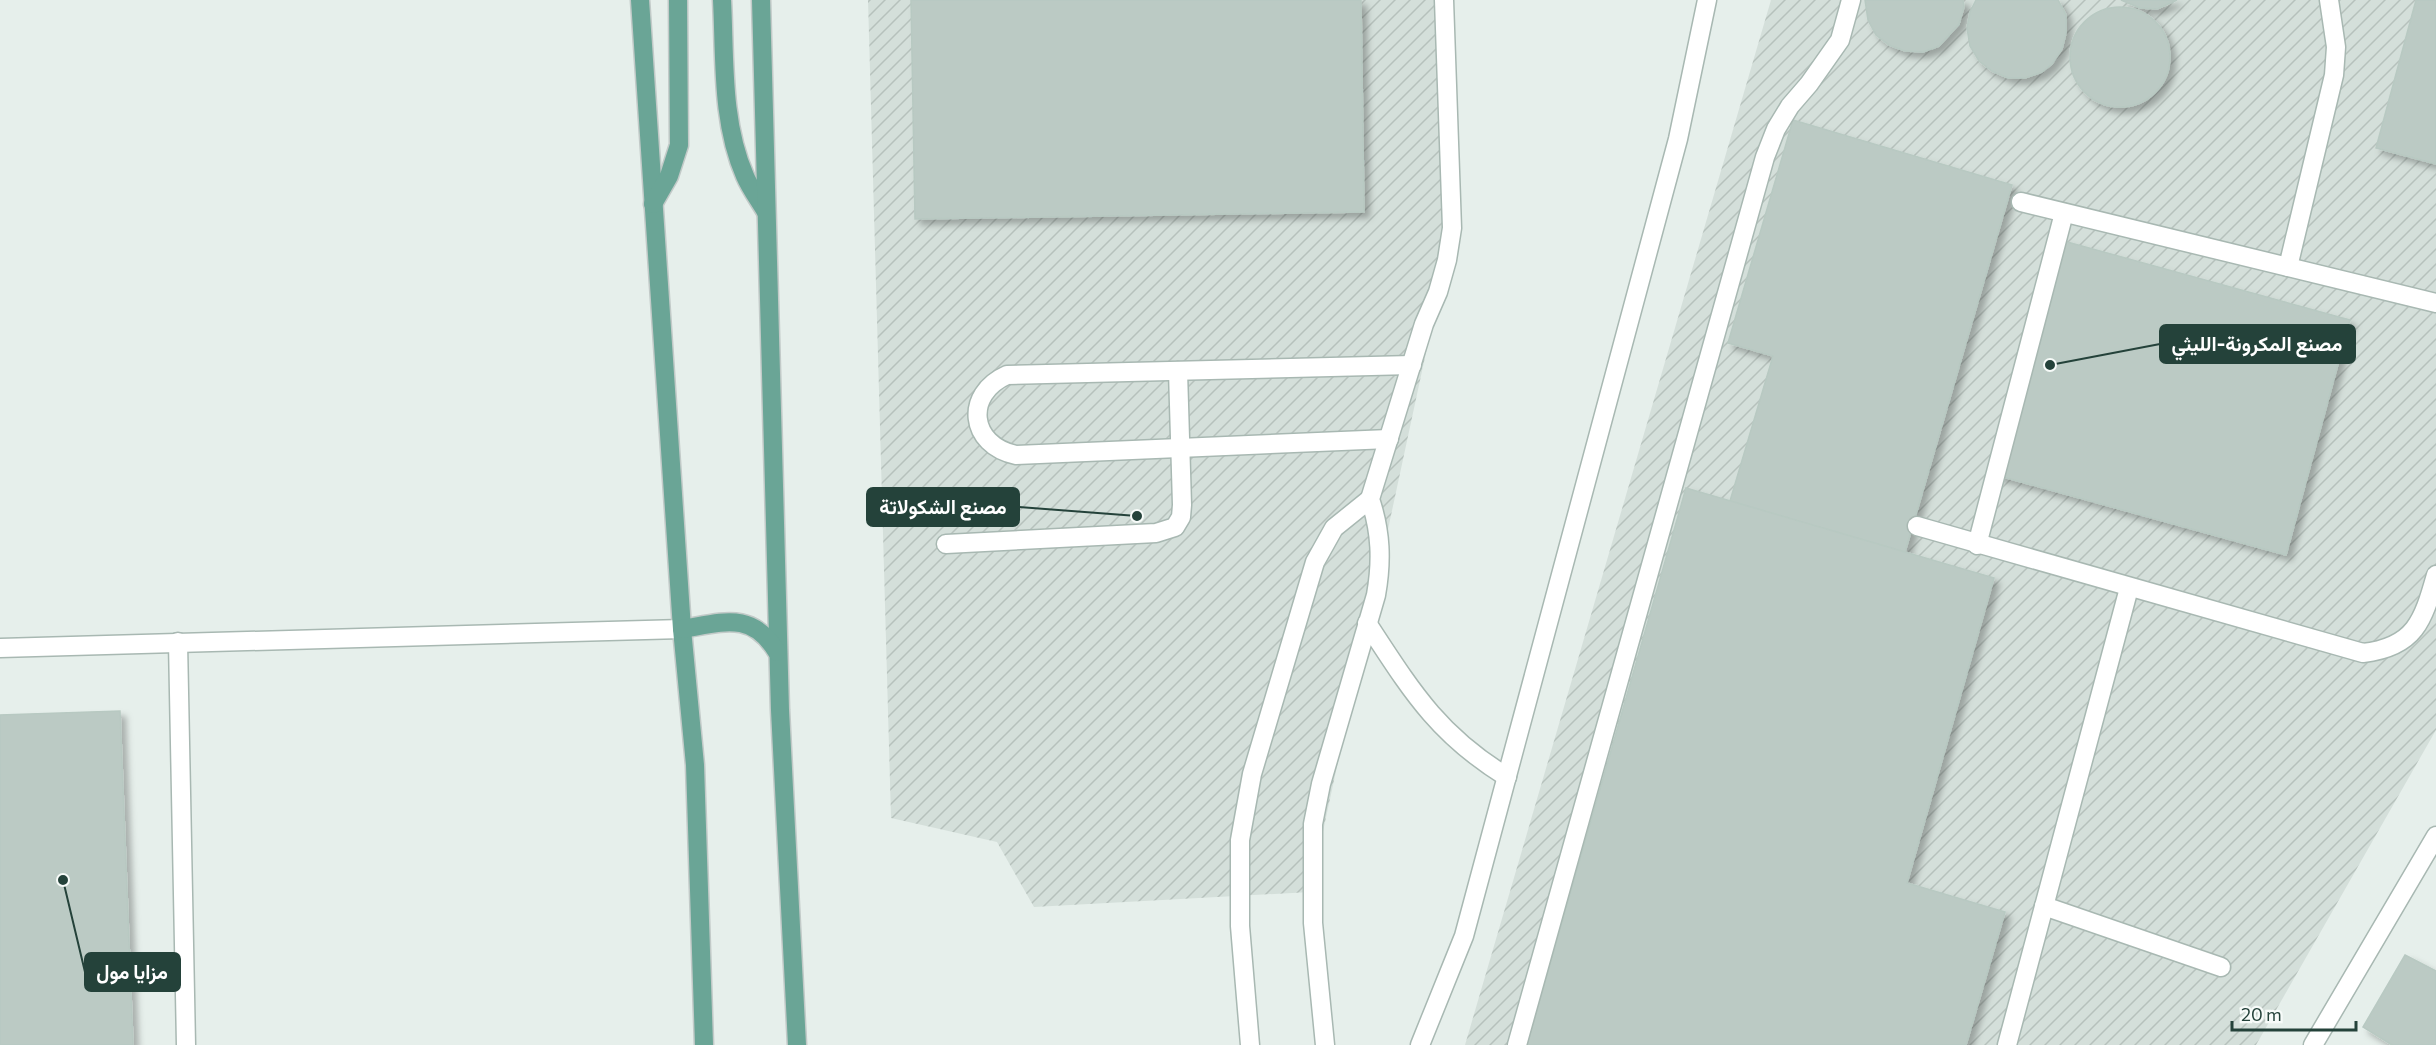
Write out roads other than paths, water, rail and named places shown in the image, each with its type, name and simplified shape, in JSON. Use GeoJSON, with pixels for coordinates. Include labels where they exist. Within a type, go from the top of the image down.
{"type":"FeatureCollection","features":[{"type":"Feature","properties":{"kind":"main road"},"geometry":{"type":"LineString","coordinates":[[640,0],[652,204],[660,285],[682,629],[694,765],[704,1045]]}},
{"type":"Feature","properties":{"kind":"main road"},"geometry":{"type":"LineString","coordinates":[[652,204],[669,176],[679,145],[678,0]]}},
{"type":"Feature","properties":{"kind":"main road"},"geometry":{"type":"LineString","coordinates":[[722,0],[732,138],[745,176],[767,214]]}},
{"type":"Feature","properties":{"kind":"main road"},"geometry":{"type":"LineString","coordinates":[[761,0],[778,653],[797,1045]]}},
{"type":"Feature","properties":{"kind":"main road"},"geometry":{"type":"LineString","coordinates":[[682,629],[721,623],[745,623],[766,633],[778,653]]}},
{"type":"Feature","properties":{"kind":"street"},"geometry":{"type":"LineString","coordinates":[[1250,1045],[1239,876],[1240,840],[1248,795],[1315,562],[1334,528],[1370,499],[1424,324],[1438,292],[1452,228],[1444,0]]}},
{"type":"Feature","properties":{"kind":"street"},"geometry":{"type":"LineString","coordinates":[[1420,1045],[1464,936],[1678,139],[1707,0]]}},
{"type":"Feature","properties":{"kind":"street"},"geometry":{"type":"LineString","coordinates":[[1517,1045],[1765,157],[1776,129],[1790,106],[1809,84],[1840,40],[1851,0]]}},
{"type":"Feature","properties":{"kind":"street"},"geometry":{"type":"LineString","coordinates":[[2288,267],[2334,75],[2336,47],[2329,0]]}},
{"type":"Feature","properties":{"kind":"street"},"geometry":{"type":"LineString","coordinates":[[2021,202],[2436,303]]}},
{"type":"Feature","properties":{"kind":"street"},"geometry":{"type":"LineString","coordinates":[[1977,545],[2064,213]]}},
{"type":"Feature","properties":{"kind":"street"},"geometry":{"type":"LineString","coordinates":[[1389,439],[1016,454],[1005,452],[986,439],[978,417],[979,404],[985,391],[994,381],[1007,375],[1412,365]]}},
{"type":"Feature","properties":{"kind":"street"},"geometry":{"type":"LineString","coordinates":[[946,544],[1166,532],[1175,526],[1181,516],[1178,371]]}},
{"type":"Feature","properties":{"kind":"street"},"geometry":{"type":"LineString","coordinates":[[1325,1045],[1313,923],[1313,824],[1321,784],[1376,595],[1381,548],[1378,523],[1370,499]]}},
{"type":"Feature","properties":{"kind":"street"},"geometry":{"type":"LineString","coordinates":[[1917,526],[1977,545],[2363,653],[2382,650],[2400,643],[2415,630],[2425,614],[2436,575]]}},
{"type":"Feature","properties":{"kind":"street"},"geometry":{"type":"LineString","coordinates":[[2007,1045],[2129,588]]}},
{"type":"Feature","properties":{"kind":"street"},"geometry":{"type":"LineString","coordinates":[[1366,623],[1413,693],[1439,725],[1474,757],[1507,777]]}},
{"type":"Feature","properties":{"kind":"street"},"geometry":{"type":"LineString","coordinates":[[0,648],[682,629]]}},
{"type":"Feature","properties":{"kind":"street"},"geometry":{"type":"LineString","coordinates":[[178,642],[186,1045]]}},
{"type":"Feature","properties":{"kind":"street"},"geometry":{"type":"LineString","coordinates":[[2313,1045],[2436,836]]}},
{"type":"Feature","properties":{"kind":"street"},"geometry":{"type":"LineString","coordinates":[[2044,906],[2221,967]]}},
{"type":"Feature","properties":{"kind":"place","name":"مصنع المكرونة-الليثي"},"geometry":{"type":"Point","coordinates":[2050,365]}},
{"type":"Feature","properties":{"kind":"place","name":"مصنع الشكولاتة"},"geometry":{"type":"Point","coordinates":[1137,516]}},
{"type":"Feature","properties":{"kind":"place","name":"مزايا مول"},"geometry":{"type":"Point","coordinates":[63,880]}}]}
